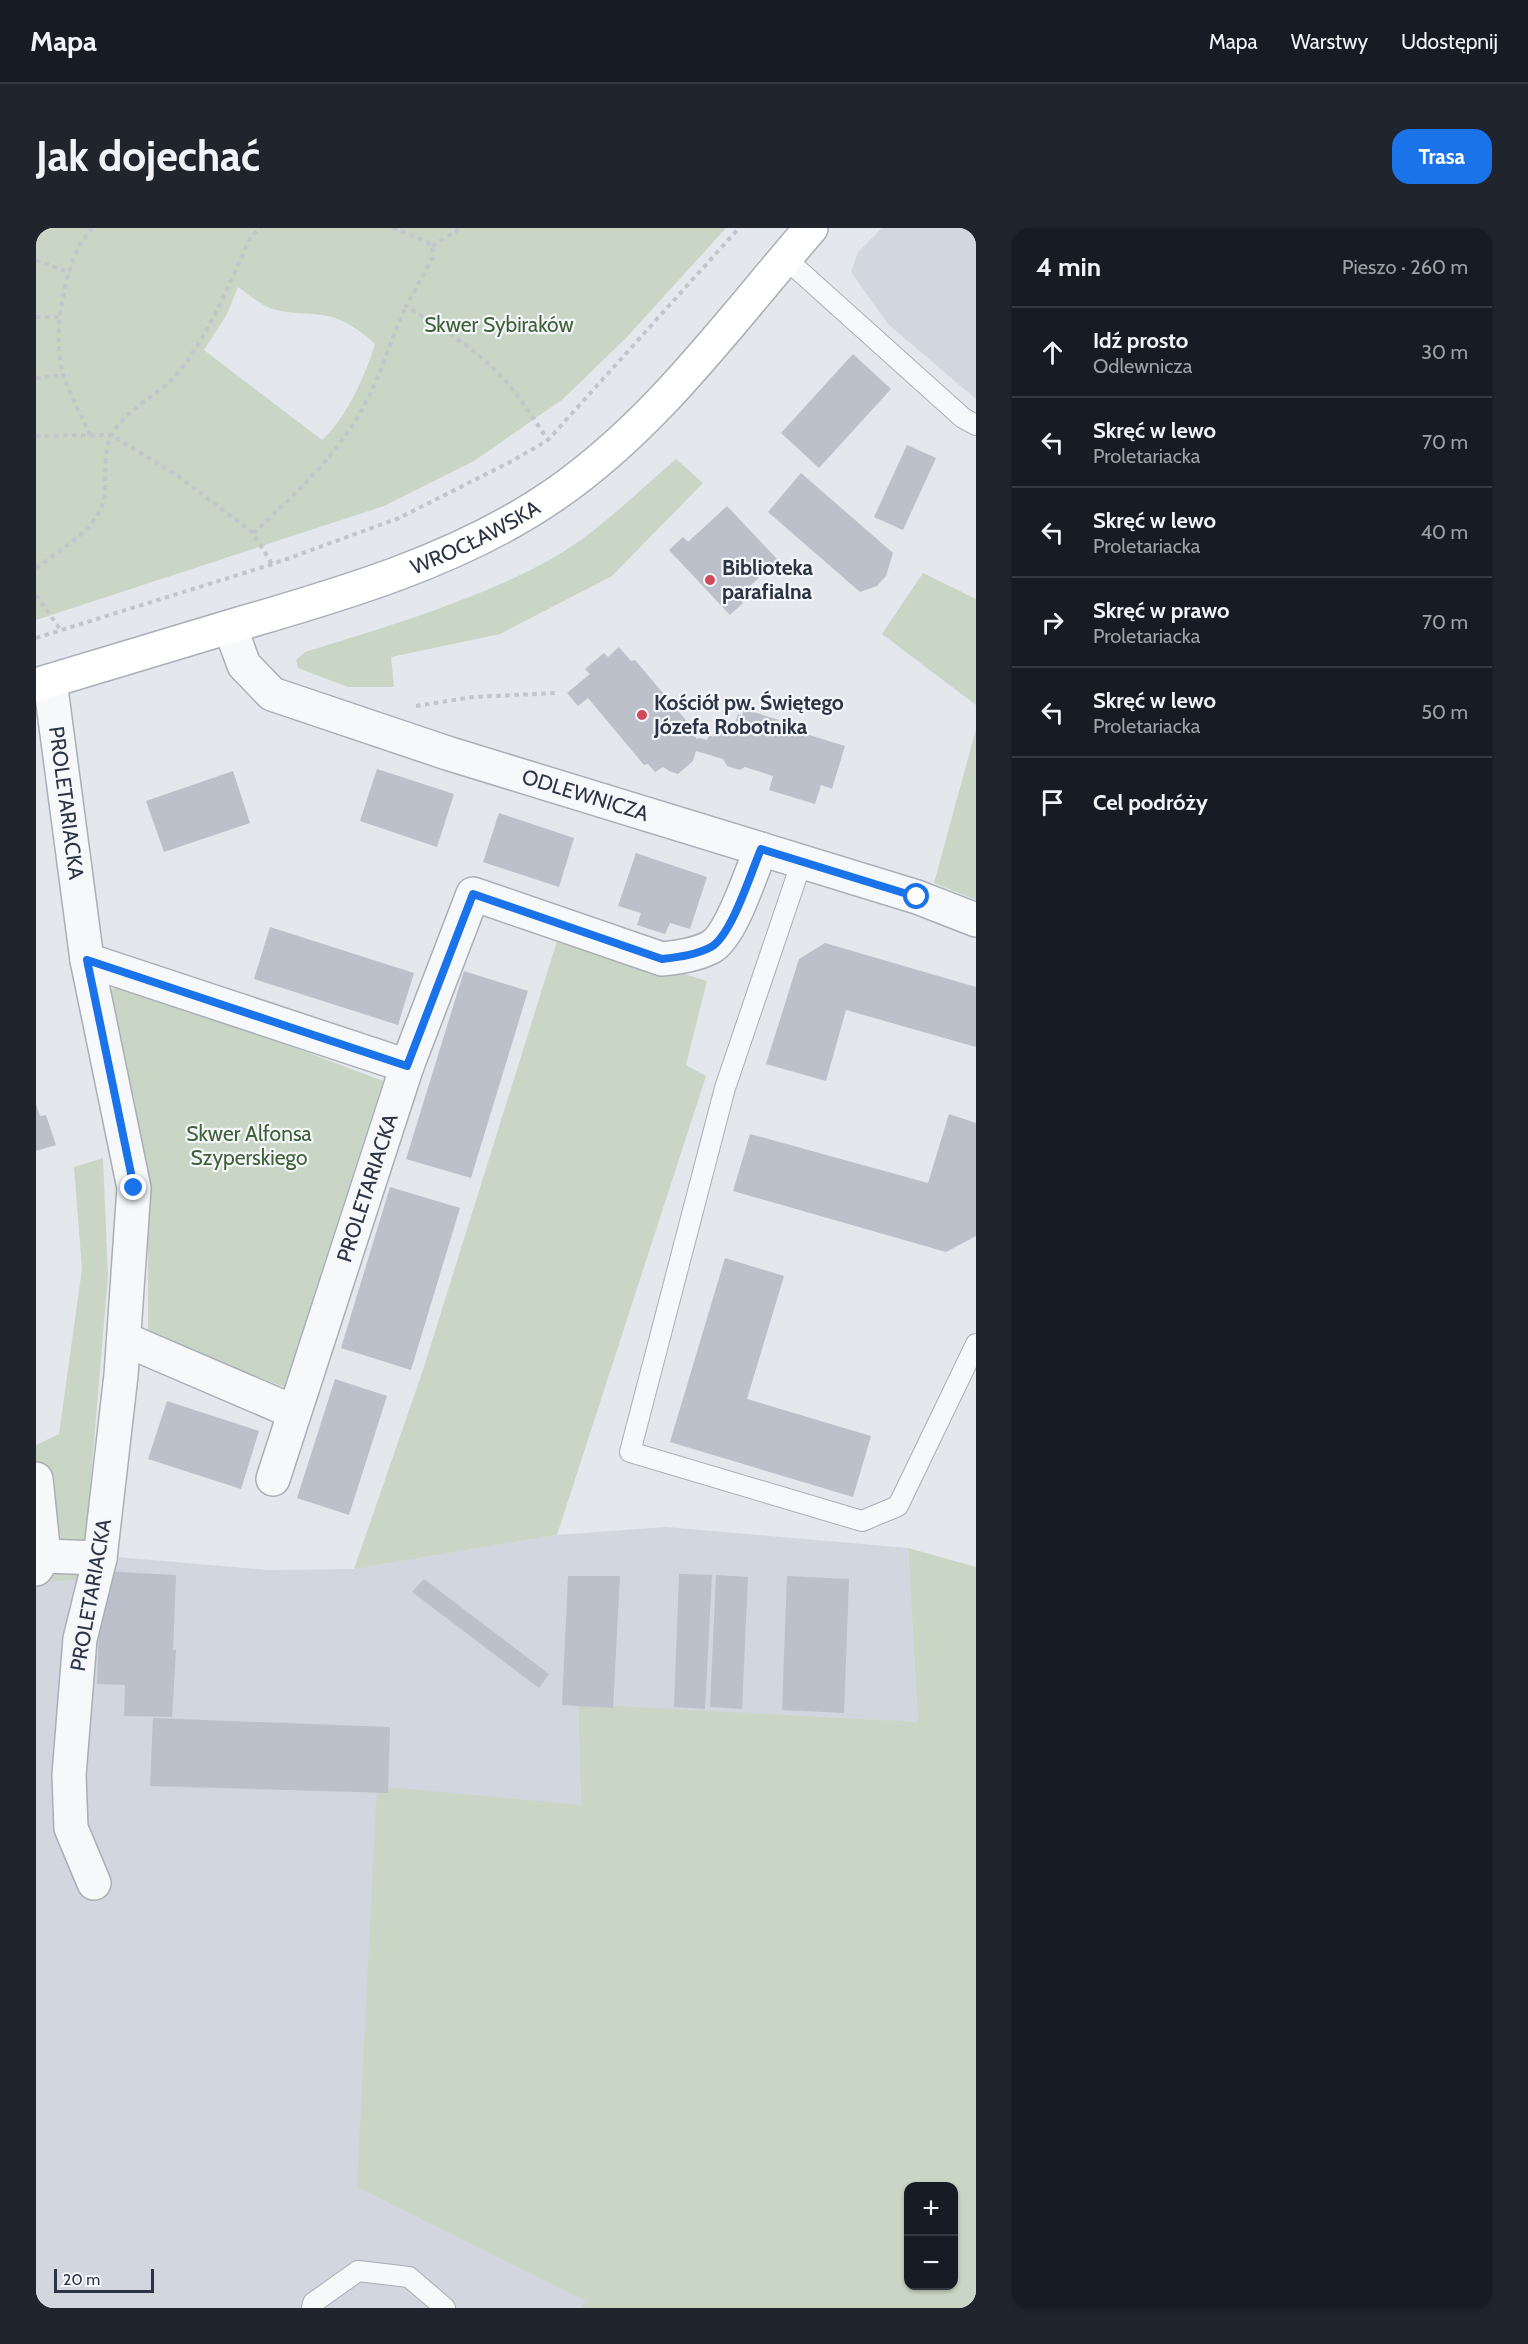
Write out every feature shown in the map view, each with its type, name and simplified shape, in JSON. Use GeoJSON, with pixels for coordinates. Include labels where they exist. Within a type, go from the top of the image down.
{"type":"FeatureCollection","features":[{"type":"Feature","properties":{"kind":"main road","name":"WROCŁAWSKA"},"geometry":{"type":"LineString","coordinates":[[43,683],[298,607],[433,559],[518,517],[554,495],[619,442],[668,396],[811,228]]}},
{"type":"Feature","properties":{"kind":"street","name":"ODLEWNICZA"},"geometry":{"type":"LineString","coordinates":[[230,627],[244,665],[272,694],[447,753],[917,897],[976,920]]}},
{"type":"Feature","properties":{"kind":"street","name":"PROLETARIACKA"},"geometry":{"type":"LineString","coordinates":[[43,683],[87,960],[134,1188],[124,1339],[100,1558],[80,1639],[69,1775],[71,1828],[94,1882]]}},
{"type":"Feature","properties":{"kind":"street","name":"PROLETARIACKA"},"geometry":{"type":"LineString","coordinates":[[273,1479],[407,1066],[473,894],[662,959],[687,955],[712,946],[728,930],[761,849]]}},
{"type":"Feature","properties":{"kind":"street"},"geometry":{"type":"LineString","coordinates":[[87,960],[407,1066]]}},
{"type":"Feature","properties":{"kind":"street"},"geometry":{"type":"LineString","coordinates":[[124,1339],[294,1412]]}},
{"type":"Feature","properties":{"kind":"street"},"geometry":{"type":"LineString","coordinates":[[36,1479],[40,1562],[100,1558]]}},
{"type":"Feature","properties":{"kind":"lane"},"geometry":{"type":"LineString","coordinates":[[785,258],[963,418],[976,425]]}},
{"type":"Feature","properties":{"kind":"lane"},"geometry":{"type":"LineString","coordinates":[[802,861],[725,1088],[630,1452],[862,1521],[898,1506],[976,1344]]}},
{"type":"Feature","properties":{"kind":"lane"},"geometry":{"type":"LineString","coordinates":[[312,2308],[313,2303],[358,2271],[409,2277],[445,2308]]}},
{"type":"Feature","properties":{"kind":"path"},"geometry":{"type":"LineString","coordinates":[[90,435],[64,375],[59,350],[60,317],[70,273],[79,246],[92,228]]}},
{"type":"Feature","properties":{"kind":"path"},"geometry":{"type":"LineString","coordinates":[[36,568],[81,534],[96,516],[105,495],[105,468],[111,435],[129,413],[156,393],[180,370],[219,308],[251,236],[261,228]]}},
{"type":"Feature","properties":{"kind":"path"},"geometry":{"type":"LineString","coordinates":[[254,533],[322,465],[369,398],[406,306],[433,257],[432,246],[424,240],[393,228]]}},
{"type":"Feature","properties":{"kind":"path"},"geometry":{"type":"LineString","coordinates":[[432,246],[461,228]]}},
{"type":"Feature","properties":{"kind":"path"},"geometry":{"type":"LineString","coordinates":[[36,638],[273,564],[399,518],[514,460],[548,440],[739,228]]}},
{"type":"Feature","properties":{"kind":"path"},"geometry":{"type":"LineString","coordinates":[[36,260],[70,273]]}},
{"type":"Feature","properties":{"kind":"path"},"geometry":{"type":"LineString","coordinates":[[406,306],[472,351],[499,374],[523,402],[548,440]]}},
{"type":"Feature","properties":{"kind":"path"},"geometry":{"type":"LineString","coordinates":[[36,317],[60,317]]}},
{"type":"Feature","properties":{"kind":"path"},"geometry":{"type":"LineString","coordinates":[[36,378],[64,375]]}},
{"type":"Feature","properties":{"kind":"path"},"geometry":{"type":"LineString","coordinates":[[36,436],[111,435],[178,476],[254,533],[273,564]]}},
{"type":"Feature","properties":{"kind":"path"},"geometry":{"type":"LineString","coordinates":[[36,595],[60,629]]}},
{"type":"Feature","properties":{"kind":"path"},"geometry":{"type":"LineString","coordinates":[[407,707],[473,697],[557,693]]}},
{"type":"Feature","properties":{"kind":"shaded area"},"geometry":{"type":"Polygon","coordinates":[[[882,228],[976,228],[976,399],[888,324],[851,272],[858,252],[882,228]]]}},
{"type":"Feature","properties":{"kind":"shaded area"},"geometry":{"type":"Polygon","coordinates":[[[666,1527],[908,1548],[918,1722],[578,1705],[581,1805],[357,2187],[587,2301],[581,2308],[36,2308],[36,1583],[117,1557],[268,1570],[354,1569],[557,1535],[666,1527]]]}},
{"type":"Feature","properties":{"kind":"green space","name":"Skwer Sybiraków"},"geometry":{"type":"Polygon","coordinates":[[[36,228],[726,228],[626,338],[563,399],[474,461],[384,506],[36,620],[36,228]],[[238,287],[227,314],[204,350],[322,440],[347,408],[375,344],[359,330],[341,320],[328,316],[273,309],[258,302],[238,287]]]}},
{"type":"Feature","properties":{"kind":"green space"},"geometry":{"type":"Polygon","coordinates":[[[676,459],[703,483],[612,576],[500,634],[391,657],[394,687],[348,687],[298,668],[296,660],[305,652],[457,602],[544,563],[596,528],[676,459]]]}},
{"type":"Feature","properties":{"kind":"green space"},"geometry":{"type":"Polygon","coordinates":[[[923,573],[976,599],[976,705],[882,634],[923,573]]]}},
{"type":"Feature","properties":{"kind":"green space"},"geometry":{"type":"Polygon","coordinates":[[[976,729],[976,900],[934,883],[976,729]]]}},
{"type":"Feature","properties":{"kind":"green space"},"geometry":{"type":"Polygon","coordinates":[[[559,935],[707,981],[686,1065],[706,1076],[557,1535],[354,1569],[423,1370],[559,935]]]}},
{"type":"Feature","properties":{"kind":"green space","name":"Skwer Alfonsa Szyperskiego"},"geometry":{"type":"Polygon","coordinates":[[[129,985],[383,1081],[284,1387],[148,1336],[148,1187],[107,1006],[112,989],[129,985]]]}},
{"type":"Feature","properties":{"kind":"green space"},"geometry":{"type":"Polygon","coordinates":[[[103,1158],[108,1276],[84,1560],[81,1579],[36,1583],[36,1445],[59,1434],[82,1269],[74,1167],[103,1158]]]}},
{"type":"Feature","properties":{"kind":"green space"},"geometry":{"type":"Polygon","coordinates":[[[908,1548],[976,1567],[976,2308],[581,2308],[586,2301],[357,2187],[377,1786],[581,1805],[578,1704],[918,1722],[908,1548]]]}},
{"type":"Feature","properties":{"kind":"building"},"geometry":{"type":"Polygon","coordinates":[[[853,354],[891,389],[819,468],[781,433],[853,354]]]}},
{"type":"Feature","properties":{"kind":"building"},"geometry":{"type":"Polygon","coordinates":[[[907,445],[936,458],[903,530],[874,517],[907,445]]]}},
{"type":"Feature","properties":{"kind":"building"},"geometry":{"type":"Polygon","coordinates":[[[801,473],[893,553],[886,576],[877,586],[860,592],[768,512],[801,473]]]}},
{"type":"Feature","properties":{"kind":"building"},"geometry":{"type":"Polygon","coordinates":[[[727,506],[778,560],[738,597],[743,603],[730,615],[669,550],[683,537],[688,542],[727,506]]]}},
{"type":"Feature","properties":{"kind":"building"},"geometry":{"type":"Polygon","coordinates":[[[619,647],[631,661],[635,660],[690,725],[687,727],[697,739],[707,740],[709,735],[714,737],[716,730],[731,735],[738,714],[742,716],[744,709],[779,720],[777,725],[845,746],[832,789],[821,785],[815,804],[769,790],[773,776],[745,767],[740,770],[727,766],[723,759],[696,751],[693,761],[678,774],[663,767],[655,772],[648,764],[644,765],[588,698],[578,706],[567,693],[590,674],[585,669],[604,653],[608,657],[619,647]]]}},
{"type":"Feature","properties":{"kind":"building"},"geometry":{"type":"Polygon","coordinates":[[[377,769],[454,794],[437,847],[360,821],[377,769]]]}},
{"type":"Feature","properties":{"kind":"building"},"geometry":{"type":"Polygon","coordinates":[[[233,771],[250,823],[164,852],[146,801],[233,771]]]}},
{"type":"Feature","properties":{"kind":"building"},"geometry":{"type":"Polygon","coordinates":[[[499,813],[574,838],[559,887],[483,862],[499,813]]]}},
{"type":"Feature","properties":{"kind":"building"},"geometry":{"type":"Polygon","coordinates":[[[636,853],[707,877],[690,929],[670,923],[665,934],[637,925],[641,913],[618,906],[636,853]]]}},
{"type":"Feature","properties":{"kind":"building"},"geometry":{"type":"Polygon","coordinates":[[[270,927],[414,973],[398,1025],[254,979],[270,927]]]}},
{"type":"Feature","properties":{"kind":"building"},"geometry":{"type":"Polygon","coordinates":[[[825,943],[976,987],[976,1047],[846,1010],[826,1081],[766,1064],[799,959],[825,943]]]}},
{"type":"Feature","properties":{"kind":"building"},"geometry":{"type":"Polygon","coordinates":[[[464,971],[528,991],[471,1178],[406,1159],[464,971]]]}},
{"type":"Feature","properties":{"kind":"building"},"geometry":{"type":"Polygon","coordinates":[[[36,1104],[40,1116],[46,1115],[56,1145],[36,1151],[36,1104]]]}},
{"type":"Feature","properties":{"kind":"building"},"geometry":{"type":"Polygon","coordinates":[[[949,1114],[976,1123],[976,1236],[946,1252],[733,1191],[750,1134],[928,1183],[949,1114]]]}},
{"type":"Feature","properties":{"kind":"building"},"geometry":{"type":"Polygon","coordinates":[[[390,1187],[460,1208],[411,1370],[341,1348],[390,1187]]]}},
{"type":"Feature","properties":{"kind":"building"},"geometry":{"type":"Polygon","coordinates":[[[725,1258],[784,1276],[747,1399],[871,1436],[853,1497],[670,1442],[725,1258]]]}},
{"type":"Feature","properties":{"kind":"building"},"geometry":{"type":"Polygon","coordinates":[[[335,1379],[387,1396],[349,1515],[297,1498],[335,1379]]]}},
{"type":"Feature","properties":{"kind":"building"},"geometry":{"type":"Polygon","coordinates":[[[167,1401],[259,1431],[241,1489],[148,1459],[167,1401]]]}},
{"type":"Feature","properties":{"kind":"building"},"geometry":{"type":"Polygon","coordinates":[[[101,1571],[176,1575],[173,1650],[176,1650],[172,1717],[124,1716],[125,1685],[97,1684],[101,1571]]]}},
{"type":"Feature","properties":{"kind":"building"},"geometry":{"type":"Polygon","coordinates":[[[679,1574],[712,1575],[705,1709],[674,1707],[679,1574]]]}},
{"type":"Feature","properties":{"kind":"building"},"geometry":{"type":"Polygon","coordinates":[[[716,1575],[748,1577],[742,1709],[710,1707],[716,1575]]]}},
{"type":"Feature","properties":{"kind":"building"},"geometry":{"type":"Polygon","coordinates":[[[568,1576],[620,1576],[613,1708],[562,1705],[568,1576]]]}},
{"type":"Feature","properties":{"kind":"building"},"geometry":{"type":"Polygon","coordinates":[[[787,1576],[849,1579],[844,1713],[782,1710],[787,1576]]]}},
{"type":"Feature","properties":{"kind":"building"},"geometry":{"type":"Polygon","coordinates":[[[424,1579],[549,1674],[539,1688],[412,1592],[424,1579]]]}},
{"type":"Feature","properties":{"kind":"building"},"geometry":{"type":"Polygon","coordinates":[[[153,1718],[390,1727],[388,1793],[150,1786],[153,1718]]]}},
{"type":"Feature","properties":{"kind":"place","name":"Biblioteka parafialna"},"geometry":{"type":"Point","coordinates":[710,580]}},
{"type":"Feature","properties":{"kind":"place","name":"Kościół pw. Świętego Józefa Robotnika"},"geometry":{"type":"Point","coordinates":[642,715]}},
{"type":"Feature","properties":{"kind":"route"},"geometry":{"type":"LineString","coordinates":[[134,1188],[87,960],[407,1066],[473,894],[662,959],[687,955],[712,946],[728,930],[761,849],[917,897]]}}]}
